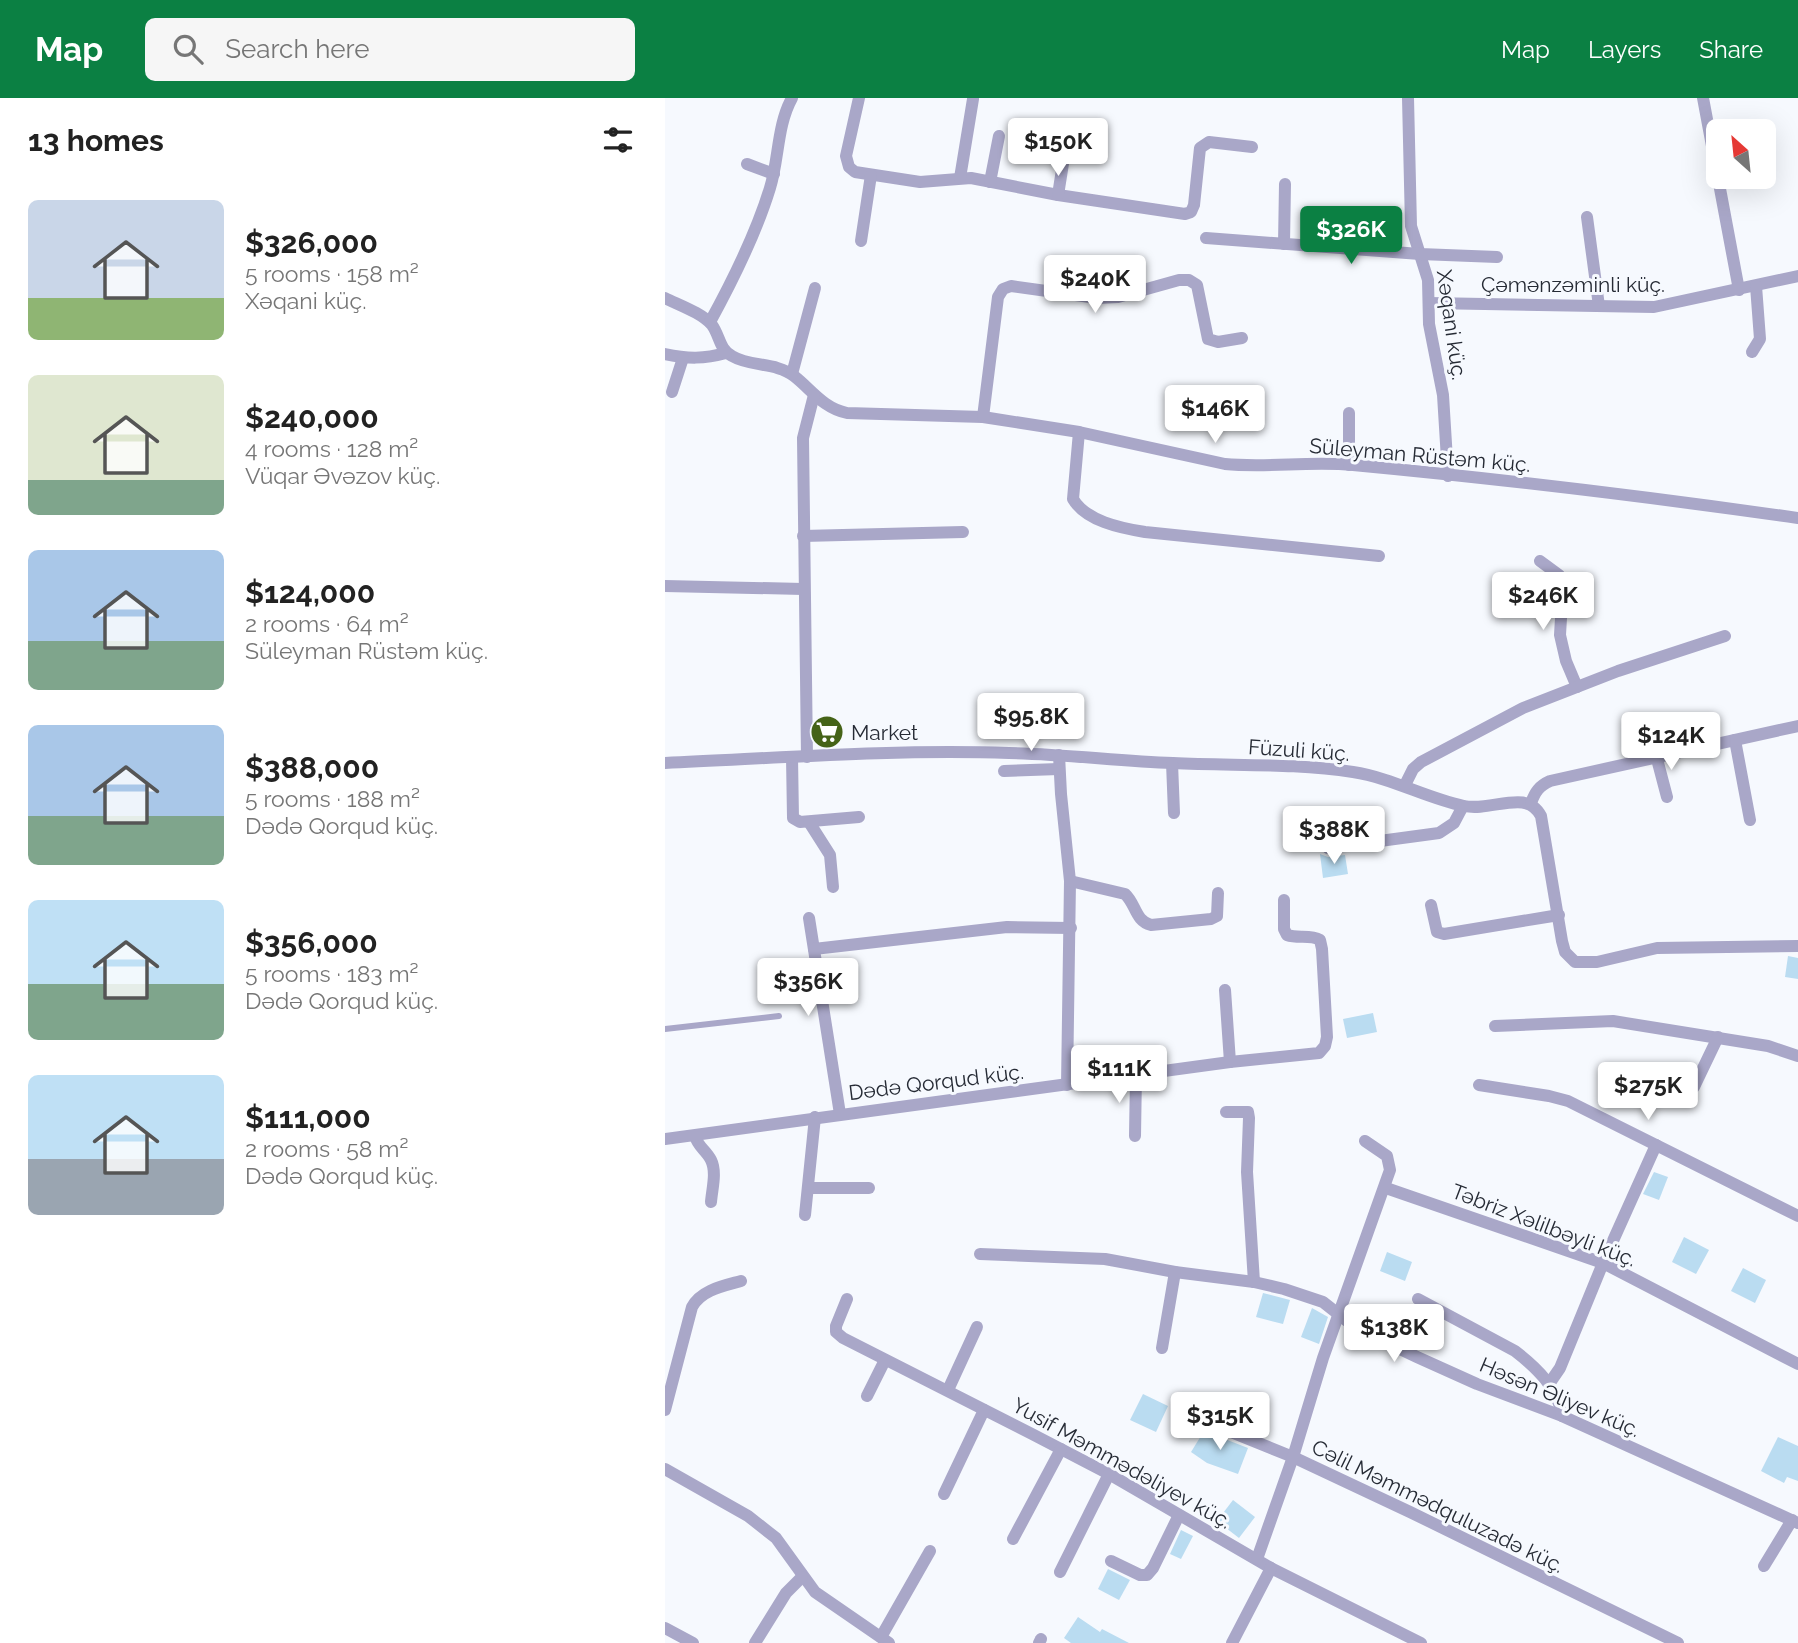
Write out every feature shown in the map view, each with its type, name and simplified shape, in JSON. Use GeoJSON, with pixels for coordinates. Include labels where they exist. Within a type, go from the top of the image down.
{"type":"FeatureCollection","features":[{"type":"Feature","properties":{"kind":"street"},"geometry":{"type":"LineString","coordinates":[[710,322],[762,210],[774,174],[784,120],[792,98]]}},
{"type":"Feature","properties":{"kind":"street"},"geometry":{"type":"LineString","coordinates":[[859,98],[846,156],[849,167],[855,172],[920,182],[960,178],[990,181],[1058,195],[1185,215],[1191,212],[1194,205],[1200,148],[1203,144],[1209,142],[1252,147]]}},
{"type":"Feature","properties":{"kind":"street","name":"Xəqani küç."},"geometry":{"type":"LineString","coordinates":[[1408,98],[1411,226],[1428,280],[1432,343],[1443,395],[1448,476]]}},
{"type":"Feature","properties":{"kind":"street"},"geometry":{"type":"LineString","coordinates":[[1703,98],[1739,290]]}},
{"type":"Feature","properties":{"kind":"street"},"geometry":{"type":"LineString","coordinates":[[960,178],[973,99]]}},
{"type":"Feature","properties":{"kind":"street"},"geometry":{"type":"LineString","coordinates":[[1058,195],[1067,132]]}},
{"type":"Feature","properties":{"kind":"street"},"geometry":{"type":"LineString","coordinates":[[990,181],[999,136]]}},
{"type":"Feature","properties":{"kind":"street"},"geometry":{"type":"LineString","coordinates":[[747,164],[774,174]]}},
{"type":"Feature","properties":{"kind":"street"},"geometry":{"type":"LineString","coordinates":[[861,241],[871,175]]}},
{"type":"Feature","properties":{"kind":"street"},"geometry":{"type":"LineString","coordinates":[[1284,244],[1285,184]]}},
{"type":"Feature","properties":{"kind":"street"},"geometry":{"type":"LineString","coordinates":[[1587,217],[1599,306]]}},
{"type":"Feature","properties":{"kind":"street"},"geometry":{"type":"LineString","coordinates":[[1206,239],[1497,257]]}},
{"type":"Feature","properties":{"kind":"street","name":"Çəmənzəminli küç."},"geometry":{"type":"LineString","coordinates":[[1429,303],[1654,307],[1798,276]]}},
{"type":"Feature","properties":{"kind":"street"},"geometry":{"type":"LineString","coordinates":[[983,417],[998,297],[1003,289],[1011,286],[1097,298],[1118,297],[1179,280],[1189,280],[1198,285],[1208,339],[1218,342],[1242,338]]}},
{"type":"Feature","properties":{"kind":"street"},"geometry":{"type":"LineString","coordinates":[[1752,352],[1760,339],[1756,286]]}},
{"type":"Feature","properties":{"kind":"street"},"geometry":{"type":"LineString","coordinates":[[792,374],[815,288]]}},
{"type":"Feature","properties":{"kind":"street"},"geometry":{"type":"LineString","coordinates":[[665,298],[710,322],[726,353],[706,359],[665,354]]}},
{"type":"Feature","properties":{"kind":"street","name":"Süleyman Rüstəm küç."},"geometry":{"type":"LineString","coordinates":[[726,353],[736,359],[792,374],[827,406],[847,413],[983,417],[1079,432],[1225,464],[1349,464],[1584,488],[1798,518]]}},
{"type":"Feature","properties":{"kind":"street"},"geometry":{"type":"LineString","coordinates":[[672,392],[683,358]]}},
{"type":"Feature","properties":{"kind":"street"},"geometry":{"type":"LineString","coordinates":[[807,757],[803,438],[814,395]]}},
{"type":"Feature","properties":{"kind":"street"},"geometry":{"type":"LineString","coordinates":[[1349,414],[1349,464]]}},
{"type":"Feature","properties":{"kind":"street"},"geometry":{"type":"LineString","coordinates":[[1079,432],[1073,499],[1084,513],[1128,529],[1145,532],[1379,556]]}},
{"type":"Feature","properties":{"kind":"street"},"geometry":{"type":"LineString","coordinates":[[803,536],[963,532]]}},
{"type":"Feature","properties":{"kind":"street"},"geometry":{"type":"LineString","coordinates":[[1540,561],[1559,575],[1563,584],[1560,635],[1566,661],[1577,687]]}},
{"type":"Feature","properties":{"kind":"street"},"geometry":{"type":"LineString","coordinates":[[1520,581],[1563,584]]}},
{"type":"Feature","properties":{"kind":"street"},"geometry":{"type":"LineString","coordinates":[[665,586],[803,589]]}},
{"type":"Feature","properties":{"kind":"street"},"geometry":{"type":"LineString","coordinates":[[1405,785],[1413,769],[1421,762],[1523,708],[1725,635]]}},
{"type":"Feature","properties":{"kind":"street"},"geometry":{"type":"LineString","coordinates":[[1798,726],[1550,781],[1542,785],[1531,803],[1538,808],[1545,827],[1565,952],[1575,962],[1584,964],[1657,948],[1798,946]]}},
{"type":"Feature","properties":{"kind":"street"},"geometry":{"type":"LineString","coordinates":[[1735,740],[1750,820]]}},
{"type":"Feature","properties":{"kind":"street","name":"Füzuli küç."},"geometry":{"type":"LineString","coordinates":[[665,763],[947,752],[1059,762],[1330,769],[1405,785],[1463,806],[1477,807],[1525,801],[1531,803]]}},
{"type":"Feature","properties":{"kind":"street"},"geometry":{"type":"LineString","coordinates":[[792,757],[793,818],[800,822],[859,817]]}},
{"type":"Feature","properties":{"kind":"street"},"geometry":{"type":"LineString","coordinates":[[1657,759],[1667,797]]}},
{"type":"Feature","properties":{"kind":"street"},"geometry":{"type":"LineString","coordinates":[[1004,771],[1059,762],[1070,881],[1067,1085]]}},
{"type":"Feature","properties":{"kind":"street"},"geometry":{"type":"LineString","coordinates":[[1173,763],[1174,813]]}},
{"type":"Feature","properties":{"kind":"street"},"geometry":{"type":"LineString","coordinates":[[1328,848],[1439,833],[1454,823],[1463,806]]}},
{"type":"Feature","properties":{"kind":"street"},"geometry":{"type":"LineString","coordinates":[[809,821],[830,855],[833,887]]}},
{"type":"Feature","properties":{"kind":"street"},"geometry":{"type":"LineString","coordinates":[[1070,881],[1125,894],[1131,900],[1139,918],[1151,925],[1217,916],[1218,893]]}},
{"type":"Feature","properties":{"kind":"street","name":"Dədə Qorqud küç."},"geometry":{"type":"LineString","coordinates":[[665,1139],[1136,1074],[1319,1053],[1325,1046],[1327,1037],[1320,940],[1315,937],[1287,935],[1284,929],[1284,900]]}},
{"type":"Feature","properties":{"kind":"street"},"geometry":{"type":"LineString","coordinates":[[1431,905],[1437,932],[1444,934],[1559,915]]}},
{"type":"Feature","properties":{"kind":"street"},"geometry":{"type":"LineString","coordinates":[[809,918],[840,1114]]}},
{"type":"Feature","properties":{"kind":"street"},"geometry":{"type":"LineString","coordinates":[[814,949],[1007,927],[1071,928]]}},
{"type":"Feature","properties":{"kind":"street"},"geometry":{"type":"LineString","coordinates":[[1224,990],[1230,1062]]}},
{"type":"Feature","properties":{"kind":"street"},"geometry":{"type":"LineString","coordinates":[[1495,1026],[1613,1021],[1768,1046],[1798,1056]]}},
{"type":"Feature","properties":{"kind":"street"},"geometry":{"type":"LineString","coordinates":[[1694,1087],[1718,1037]]}},
{"type":"Feature","properties":{"kind":"street"},"geometry":{"type":"LineString","coordinates":[[1135,1136],[1136,1074]]}},
{"type":"Feature","properties":{"kind":"street"},"geometry":{"type":"LineString","coordinates":[[1479,1085],[1568,1101],[1798,1216]]}},
{"type":"Feature","properties":{"kind":"street"},"geometry":{"type":"LineString","coordinates":[[1226,1112],[1248,1112],[1249,1118],[1247,1172],[1254,1282]]}},
{"type":"Feature","properties":{"kind":"street"},"geometry":{"type":"LineString","coordinates":[[805,1215],[815,1117]]}},
{"type":"Feature","properties":{"kind":"street"},"geometry":{"type":"LineString","coordinates":[[695,1136],[714,1168],[711,1202]]}},
{"type":"Feature","properties":{"kind":"street"},"geometry":{"type":"LineString","coordinates":[[1257,1559],[1293,1457],[1323,1359],[1385,1188],[1390,1163],[1387,1156],[1365,1140]]}},
{"type":"Feature","properties":{"kind":"street"},"geometry":{"type":"LineString","coordinates":[[1549,1384],[1560,1368],[1602,1264],[1656,1145]]}},
{"type":"Feature","properties":{"kind":"street"},"geometry":{"type":"LineString","coordinates":[[809,1188],[869,1188]]}},
{"type":"Feature","properties":{"kind":"street","name":"Təbriz Xəlilbəyli küç."},"geometry":{"type":"LineString","coordinates":[[1385,1188],[1602,1264],[1798,1364]]}},
{"type":"Feature","properties":{"kind":"street","name":"Həsən Əliyev küç."},"geometry":{"type":"LineString","coordinates":[[980,1254],[1105,1259],[1175,1272],[1254,1282],[1323,1302],[1356,1328],[1417,1357],[1477,1384],[1562,1416],[1795,1521]]}},
{"type":"Feature","properties":{"kind":"street"},"geometry":{"type":"LineString","coordinates":[[1162,1348],[1175,1272]]}},
{"type":"Feature","properties":{"kind":"street"},"geometry":{"type":"LineString","coordinates":[[665,1410],[696,1298],[717,1288],[741,1282]]}},
{"type":"Feature","properties":{"kind":"street","name":"Yusif Məmmədəliyev küç."},"geometry":{"type":"LineString","coordinates":[[847,1299],[836,1326],[836,1332],[843,1338],[1061,1449],[1271,1567],[1421,1643]]}},
{"type":"Feature","properties":{"kind":"street"},"geometry":{"type":"LineString","coordinates":[[1418,1299],[1515,1351],[1557,1395],[1562,1416]]}},
{"type":"Feature","properties":{"kind":"street"},"geometry":{"type":"LineString","coordinates":[[948,1390],[977,1326]]}},
{"type":"Feature","properties":{"kind":"street"},"geometry":{"type":"LineString","coordinates":[[867,1396],[885,1360]]}},
{"type":"Feature","properties":{"kind":"street"},"geometry":{"type":"LineString","coordinates":[[944,1494],[984,1410]]}},
{"type":"Feature","properties":{"kind":"street","name":"Cəlil Məmmədquluzadə küç."},"geometry":{"type":"LineString","coordinates":[[1179,1411],[1293,1457],[1678,1643]]}},
{"type":"Feature","properties":{"kind":"street"},"geometry":{"type":"LineString","coordinates":[[1013,1539],[1061,1449]]}},
{"type":"Feature","properties":{"kind":"street"},"geometry":{"type":"LineString","coordinates":[[665,1469],[748,1516],[787,1551],[802,1577],[815,1592],[885,1640],[930,1550]]}},
{"type":"Feature","properties":{"kind":"street"},"geometry":{"type":"LineString","coordinates":[[1060,1572],[1108,1474]]}},
{"type":"Feature","properties":{"kind":"street"},"geometry":{"type":"LineString","coordinates":[[1111,1561],[1140,1575],[1147,1575],[1153,1569],[1178,1514]]}},
{"type":"Feature","properties":{"kind":"street"},"geometry":{"type":"LineString","coordinates":[[1764,1566],[1795,1521]]}},
{"type":"Feature","properties":{"kind":"street"},"geometry":{"type":"LineString","coordinates":[[1233,1643],[1271,1567]]}},
{"type":"Feature","properties":{"kind":"street"},"geometry":{"type":"LineString","coordinates":[[755,1643],[786,1593],[802,1577]]}},
{"type":"Feature","properties":{"kind":"street"},"geometry":{"type":"LineString","coordinates":[[665,1628],[693,1643]]}},
{"type":"Feature","properties":{"kind":"lane"},"geometry":{"type":"LineString","coordinates":[[665,1029],[779,1016]]}},
{"type":"Feature","properties":{"kind":"building"},"geometry":{"type":"Polygon","coordinates":[[[1320,854],[1328,857],[1345,855],[1348,874],[1323,878],[1320,854]]]}},
{"type":"Feature","properties":{"kind":"building"},"geometry":{"type":"Polygon","coordinates":[[[1788,956],[1798,958],[1798,979],[1785,977],[1788,956]]]}},
{"type":"Feature","properties":{"kind":"building"},"geometry":{"type":"Polygon","coordinates":[[[1373,1013],[1377,1032],[1347,1038],[1343,1019],[1373,1013]]]}},
{"type":"Feature","properties":{"kind":"building"},"geometry":{"type":"Polygon","coordinates":[[[1654,1172],[1668,1177],[1659,1200],[1643,1194],[1654,1172]]]}},
{"type":"Feature","properties":{"kind":"building"},"geometry":{"type":"Polygon","coordinates":[[[1684,1237],[1709,1250],[1696,1274],[1672,1262],[1684,1237]]]}},
{"type":"Feature","properties":{"kind":"building"},"geometry":{"type":"Polygon","coordinates":[[[1387,1252],[1412,1262],[1405,1281],[1380,1271],[1387,1252]]]}},
{"type":"Feature","properties":{"kind":"building"},"geometry":{"type":"Polygon","coordinates":[[[1743,1268],[1766,1280],[1755,1303],[1731,1291],[1743,1268]]]}},
{"type":"Feature","properties":{"kind":"building"},"geometry":{"type":"Polygon","coordinates":[[[1263,1293],[1290,1300],[1283,1324],[1256,1317],[1263,1293]]]}},
{"type":"Feature","properties":{"kind":"building"},"geometry":{"type":"Polygon","coordinates":[[[1312,1308],[1328,1317],[1319,1344],[1301,1337],[1312,1308]]]}},
{"type":"Feature","properties":{"kind":"building"},"geometry":{"type":"Polygon","coordinates":[[[1143,1394],[1168,1406],[1156,1432],[1130,1420],[1143,1394]]]}},
{"type":"Feature","properties":{"kind":"building"},"geometry":{"type":"Polygon","coordinates":[[[1204,1431],[1248,1448],[1238,1474],[1207,1463],[1191,1452],[1204,1431]]]}},
{"type":"Feature","properties":{"kind":"building"},"geometry":{"type":"Polygon","coordinates":[[[1778,1437],[1798,1446],[1798,1481],[1787,1477],[1784,1483],[1761,1471],[1778,1437]]]}},
{"type":"Feature","properties":{"kind":"building"},"geometry":{"type":"Polygon","coordinates":[[[1233,1500],[1255,1517],[1239,1538],[1217,1521],[1233,1500]]]}},
{"type":"Feature","properties":{"kind":"building"},"geometry":{"type":"Polygon","coordinates":[[[1181,1530],[1193,1536],[1181,1559],[1170,1554],[1181,1530]]]}},
{"type":"Feature","properties":{"kind":"building"},"geometry":{"type":"Polygon","coordinates":[[[1108,1569],[1130,1580],[1119,1600],[1098,1589],[1108,1569]]]}},
{"type":"Feature","properties":{"kind":"building"},"geometry":{"type":"Polygon","coordinates":[[[1078,1617],[1100,1632],[1102,1629],[1129,1643],[1071,1643],[1064,1638],[1078,1617]]]}},
{"type":"Feature","properties":{"kind":"place","name":"Market"},"geometry":{"type":"Point","coordinates":[827,732]}}]}
